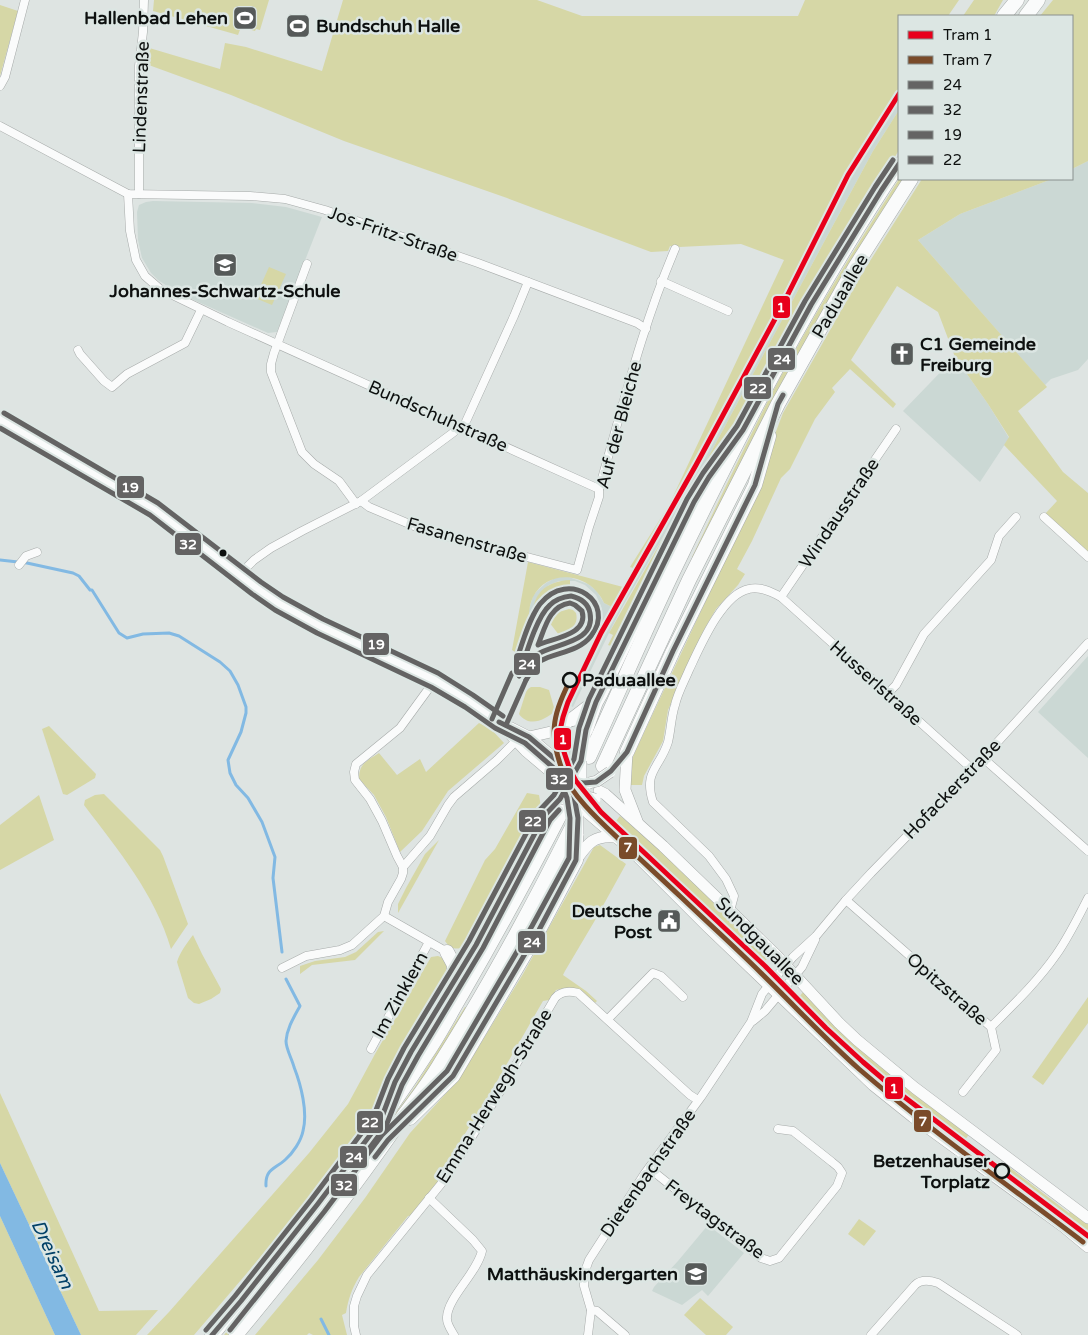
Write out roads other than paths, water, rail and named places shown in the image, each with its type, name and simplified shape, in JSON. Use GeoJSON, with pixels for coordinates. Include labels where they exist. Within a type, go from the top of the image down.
{"type":"FeatureCollection","features":[{"type":"Feature","properties":{"kind":"highway"},"geometry":{"type":"LineString","coordinates":[[1005,15],[1017,0]]}},
{"type":"Feature","properties":{"kind":"highway"},"geometry":{"type":"LineString","coordinates":[[1027,15],[1038,0]]}},
{"type":"Feature","properties":{"kind":"highway","name":"Paduaallee"},"geometry":{"type":"LineString","coordinates":[[585,754],[744,430],[811,305],[898,166]]}},
{"type":"Feature","properties":{"kind":"highway","name":"Paduaallee"},"geometry":{"type":"LineString","coordinates":[[606,769],[689,580],[778,404],[855,267],[910,180]]}},
{"type":"Feature","properties":{"kind":"highway"},"geometry":{"type":"LineString","coordinates":[[627,752],[673,651],[755,485],[778,404]]}},
{"type":"Feature","properties":{"kind":"highway"},"geometry":{"type":"LineString","coordinates":[[586,730],[596,702],[680,527],[708,477],[744,430]]}},
{"type":"Feature","properties":{"kind":"highway"},"geometry":{"type":"LineString","coordinates":[[574,719],[596,702]]}},
{"type":"Feature","properties":{"kind":"highway"},"geometry":{"type":"LineString","coordinates":[[212,1335],[317,1205],[380,1122],[428,1052],[521,890],[559,804]]}},
{"type":"Feature","properties":{"kind":"highway"},"geometry":{"type":"LineString","coordinates":[[380,1122],[395,1082],[411,1052],[476,945],[544,816]]}},
{"type":"Feature","properties":{"kind":"highway"},"geometry":{"type":"LineString","coordinates":[[236,1335],[330,1217],[388,1140],[440,1064],[575,831]]}},
{"type":"Feature","properties":{"kind":"highway"},"geometry":{"type":"LineString","coordinates":[[388,1140],[453,1076],[534,938],[576,860]]}},
{"type":"Feature","properties":{"kind":"highway"},"geometry":{"type":"LineString","coordinates":[[447,952],[459,953],[476,945]]}},
{"type":"Feature","properties":{"kind":"highway"},"geometry":{"type":"LineString","coordinates":[[447,952],[454,965],[453,984]]}},
{"type":"Feature","properties":{"kind":"street"},"geometry":{"type":"LineString","coordinates":[[0,86],[5,77],[25,0]]}},
{"type":"Feature","properties":{"kind":"street","name":"Lindenstraße"},"geometry":{"type":"LineString","coordinates":[[139,194],[140,66],[144,0]]}},
{"type":"Feature","properties":{"kind":"street"},"geometry":{"type":"LineString","coordinates":[[0,126],[128,194]]}},
{"type":"Feature","properties":{"kind":"street","name":"Jos-Fritz-Straße"},"geometry":{"type":"LineString","coordinates":[[128,194],[250,196],[285,199],[325,210],[528,282],[637,323],[646,329]]}},
{"type":"Feature","properties":{"kind":"street","name":"Bundschuhstraße"},"geometry":{"type":"LineString","coordinates":[[128,194],[130,230],[136,260],[145,276],[160,289],[202,310],[598,489]]}},
{"type":"Feature","properties":{"kind":"street","name":"Auf der Bleiche"},"geometry":{"type":"LineString","coordinates":[[577,570],[588,527],[599,498],[598,489],[627,388],[661,281],[675,249]]}},
{"type":"Feature","properties":{"kind":"street"},"geometry":{"type":"LineString","coordinates":[[277,344],[306,264]]}},
{"type":"Feature","properties":{"kind":"street"},"geometry":{"type":"LineString","coordinates":[[661,281],[728,311]]}},
{"type":"Feature","properties":{"kind":"street"},"geometry":{"type":"LineString","coordinates":[[240,574],[254,560],[271,548],[358,502],[460,427],[514,316],[528,282]]}},
{"type":"Feature","properties":{"kind":"street"},"geometry":{"type":"LineString","coordinates":[[78,350],[104,381],[112,387],[127,374],[185,343],[202,310]]}},
{"type":"Feature","properties":{"kind":"street","name":"Fasanenstraße"},"geometry":{"type":"LineString","coordinates":[[277,344],[270,364],[271,372],[302,452],[314,464],[339,482],[358,502],[426,531],[577,570]]}},
{"type":"Feature","properties":{"kind":"street","name":"Sundgauallee"},"geometry":{"type":"LineString","coordinates":[[0,419],[154,509],[274,600],[320,626],[435,680],[470,701],[521,737],[526,751],[574,784],[625,812],[730,911],[792,979],[879,1059],[1088,1218]]}},
{"type":"Feature","properties":{"kind":"street","name":"Windausstraße"},"geometry":{"type":"LineString","coordinates":[[781,597],[896,429]]}},
{"type":"Feature","properties":{"kind":"street"},"geometry":{"type":"LineString","coordinates":[[888,693],[896,685],[924,634],[991,560],[999,536],[1016,517]]}},
{"type":"Feature","properties":{"kind":"street"},"geometry":{"type":"LineString","coordinates":[[1044,517],[1088,557]]}},
{"type":"Feature","properties":{"kind":"street"},"geometry":{"type":"LineString","coordinates":[[19,565],[26,556],[38,552]]}},
{"type":"Feature","properties":{"kind":"street"},"geometry":{"type":"LineString","coordinates":[[730,911],[734,896],[726,879],[709,856],[653,802],[649,792],[649,782],[667,745],[670,722],[679,690],[715,619],[734,597],[747,589],[769,591],[781,597]]}},
{"type":"Feature","properties":{"kind":"street","name":"Husserlstraße"},"geometry":{"type":"LineString","coordinates":[[781,597],[972,769]]}},
{"type":"Feature","properties":{"kind":"street","name":"Hofackerstraße"},"geometry":{"type":"LineString","coordinates":[[783,969],[816,936],[846,900],[983,758],[1088,643]]}},
{"type":"Feature","properties":{"kind":"street"},"geometry":{"type":"LineString","coordinates":[[282,968],[306,956],[340,950],[352,945],[384,916],[388,902],[401,879],[403,867],[378,813],[355,780],[354,772],[356,764],[400,728],[435,680]]}},
{"type":"Feature","properties":{"kind":"street"},"geometry":{"type":"LineString","coordinates":[[403,867],[430,836],[454,797],[521,737],[555,731],[574,719]]}},
{"type":"Feature","properties":{"kind":"street"},"geometry":{"type":"LineString","coordinates":[[544,816],[559,804],[574,784],[585,754],[586,730]]}},
{"type":"Feature","properties":{"kind":"street"},"geometry":{"type":"LineString","coordinates":[[574,784],[597,781],[606,769],[618,765],[627,752]]}},
{"type":"Feature","properties":{"kind":"street"},"geometry":{"type":"LineString","coordinates":[[627,752],[625,790],[639,825]]}},
{"type":"Feature","properties":{"kind":"street"},"geometry":{"type":"LineString","coordinates":[[983,758],[1088,851]]}},
{"type":"Feature","properties":{"kind":"street"},"geometry":{"type":"LineString","coordinates":[[574,784],[578,818],[575,831],[576,860]]}},
{"type":"Feature","properties":{"kind":"street","name":"Sundgauallee"},"geometry":{"type":"LineString","coordinates":[[574,784],[588,813],[630,849],[707,926],[880,1091],[1064,1227],[1088,1247]]}},
{"type":"Feature","properties":{"kind":"street"},"geometry":{"type":"LineString","coordinates":[[576,860],[592,841],[606,837],[616,837]]}},
{"type":"Feature","properties":{"kind":"street"},"geometry":{"type":"LineString","coordinates":[[991,1027],[1026,992],[1056,955],[1077,921],[1088,898]]}},
{"type":"Feature","properties":{"kind":"street","name":"Opitzstraße"},"geometry":{"type":"LineString","coordinates":[[846,900],[991,1027],[996,1050],[962,1092]]}},
{"type":"Feature","properties":{"kind":"street"},"geometry":{"type":"LineString","coordinates":[[384,916],[447,952]]}},
{"type":"Feature","properties":{"kind":"street","name":"Hofackerstraße"},"geometry":{"type":"LineString","coordinates":[[792,979],[802,967],[816,936]]}},
{"type":"Feature","properties":{"kind":"street","name":"Im Zinklern"},"geometry":{"type":"LineString","coordinates":[[371,1049],[429,942]]}},
{"type":"Feature","properties":{"kind":"street","name":"Dietenbachstraße"},"geometry":{"type":"LineString","coordinates":[[588,1335],[590,1310],[584,1286],[584,1274],[589,1260],[649,1168],[751,1022],[762,994],[783,969]]}},
{"type":"Feature","properties":{"kind":"street"},"geometry":{"type":"LineString","coordinates":[[683,997],[661,976],[653,973],[608,1019],[690,1095],[698,1100]]}},
{"type":"Feature","properties":{"kind":"street","name":"Dietenbachstraße"},"geometry":{"type":"LineString","coordinates":[[751,1022],[765,1011],[792,979]]}},
{"type":"Feature","properties":{"kind":"street","name":"Emma-Herwegh-Straße"},"geometry":{"type":"LineString","coordinates":[[356,1335],[354,1306],[367,1275],[442,1184],[558,994],[570,991],[578,993],[608,1019]]}},
{"type":"Feature","properties":{"kind":"street","name":"Freytagstraße"},"geometry":{"type":"LineString","coordinates":[[649,1168],[761,1258],[770,1261],[779,1258],[837,1186],[842,1173],[838,1167],[793,1131],[778,1129]]}},
{"type":"Feature","properties":{"kind":"street"},"geometry":{"type":"LineString","coordinates":[[429,1198],[482,1251],[480,1260],[451,1304],[446,1318],[454,1335]]}},
{"type":"Feature","properties":{"kind":"street"},"geometry":{"type":"LineString","coordinates":[[871,1335],[914,1285],[921,1280],[938,1283],[1017,1335]]}},
{"type":"Feature","properties":{"kind":"street"},"geometry":{"type":"LineString","coordinates":[[590,1310],[597,1311],[625,1335]]}},
{"type":"Feature","properties":{"kind":"water","name":"Dreisam"},"geometry":{"type":"Polygon","coordinates":[[[0,1163],[81,1335],[55,1335],[0,1216],[0,1163]]]}},
{"type":"Feature","properties":{"kind":"waterway"},"geometry":{"type":"LineString","coordinates":[[0,560],[27,563],[73,573],[79,576],[92,590],[119,633],[127,638],[143,634],[169,633],[179,636],[220,662],[230,671],[238,685],[246,707],[241,732],[228,760],[230,773],[236,785],[248,798],[262,822],[275,857],[273,878],[282,952]]}},
{"type":"Feature","properties":{"kind":"waterway"},"geometry":{"type":"LineString","coordinates":[[266,1186],[267,1176],[271,1170],[288,1157],[296,1147],[302,1135],[305,1116],[297,1074],[286,1041],[289,1027],[300,1006],[286,979]]}},
{"type":"Feature","properties":{"kind":"waterway"},"geometry":{"type":"LineString","coordinates":[[321,1319],[329,1335]]}},
{"type":"Feature","properties":{"kind":"tram line","name":"1"},"geometry":{"type":"LineString","coordinates":[[898,96],[848,175],[782,306],[696,465],[601,633],[568,702],[563,717],[561,726],[564,752],[576,781],[601,812],[765,966],[826,1028],[903,1096],[1088,1236]]}},
{"type":"Feature","properties":{"kind":"tram line","name":"7"},"geometry":{"type":"LineString","coordinates":[[572,676],[557,712],[554,733],[555,745],[567,781],[589,810],[859,1069],[942,1136],[1083,1242]]}},
{"type":"Feature","properties":{"kind":"place","name":"Hallenbad Lehen"},"geometry":{"type":"Point","coordinates":[245,18]}},
{"type":"Feature","properties":{"kind":"place","name":"Bundschuh Halle"},"geometry":{"type":"Point","coordinates":[298,26]}},
{"type":"Feature","properties":{"kind":"place","name":"Johannes-Schwartz-Schule"},"geometry":{"type":"Point","coordinates":[225,265]}},
{"type":"Feature","properties":{"kind":"place","name":"C1 Gemeinde Freiburg"},"geometry":{"type":"Point","coordinates":[902,354]}},
{"type":"Feature","properties":{"kind":"place","name":"Paduaallee"},"geometry":{"type":"Point","coordinates":[570,680]}},
{"type":"Feature","properties":{"kind":"place","name":"Deutsche Post"},"geometry":{"type":"Point","coordinates":[669,921]}},
{"type":"Feature","properties":{"kind":"place","name":"Betzenhauser Torplatz"},"geometry":{"type":"Point","coordinates":[1002,1171]}},
{"type":"Feature","properties":{"kind":"place","name":"Matthäuskindergarten"},"geometry":{"type":"Point","coordinates":[696,1274]}}]}
